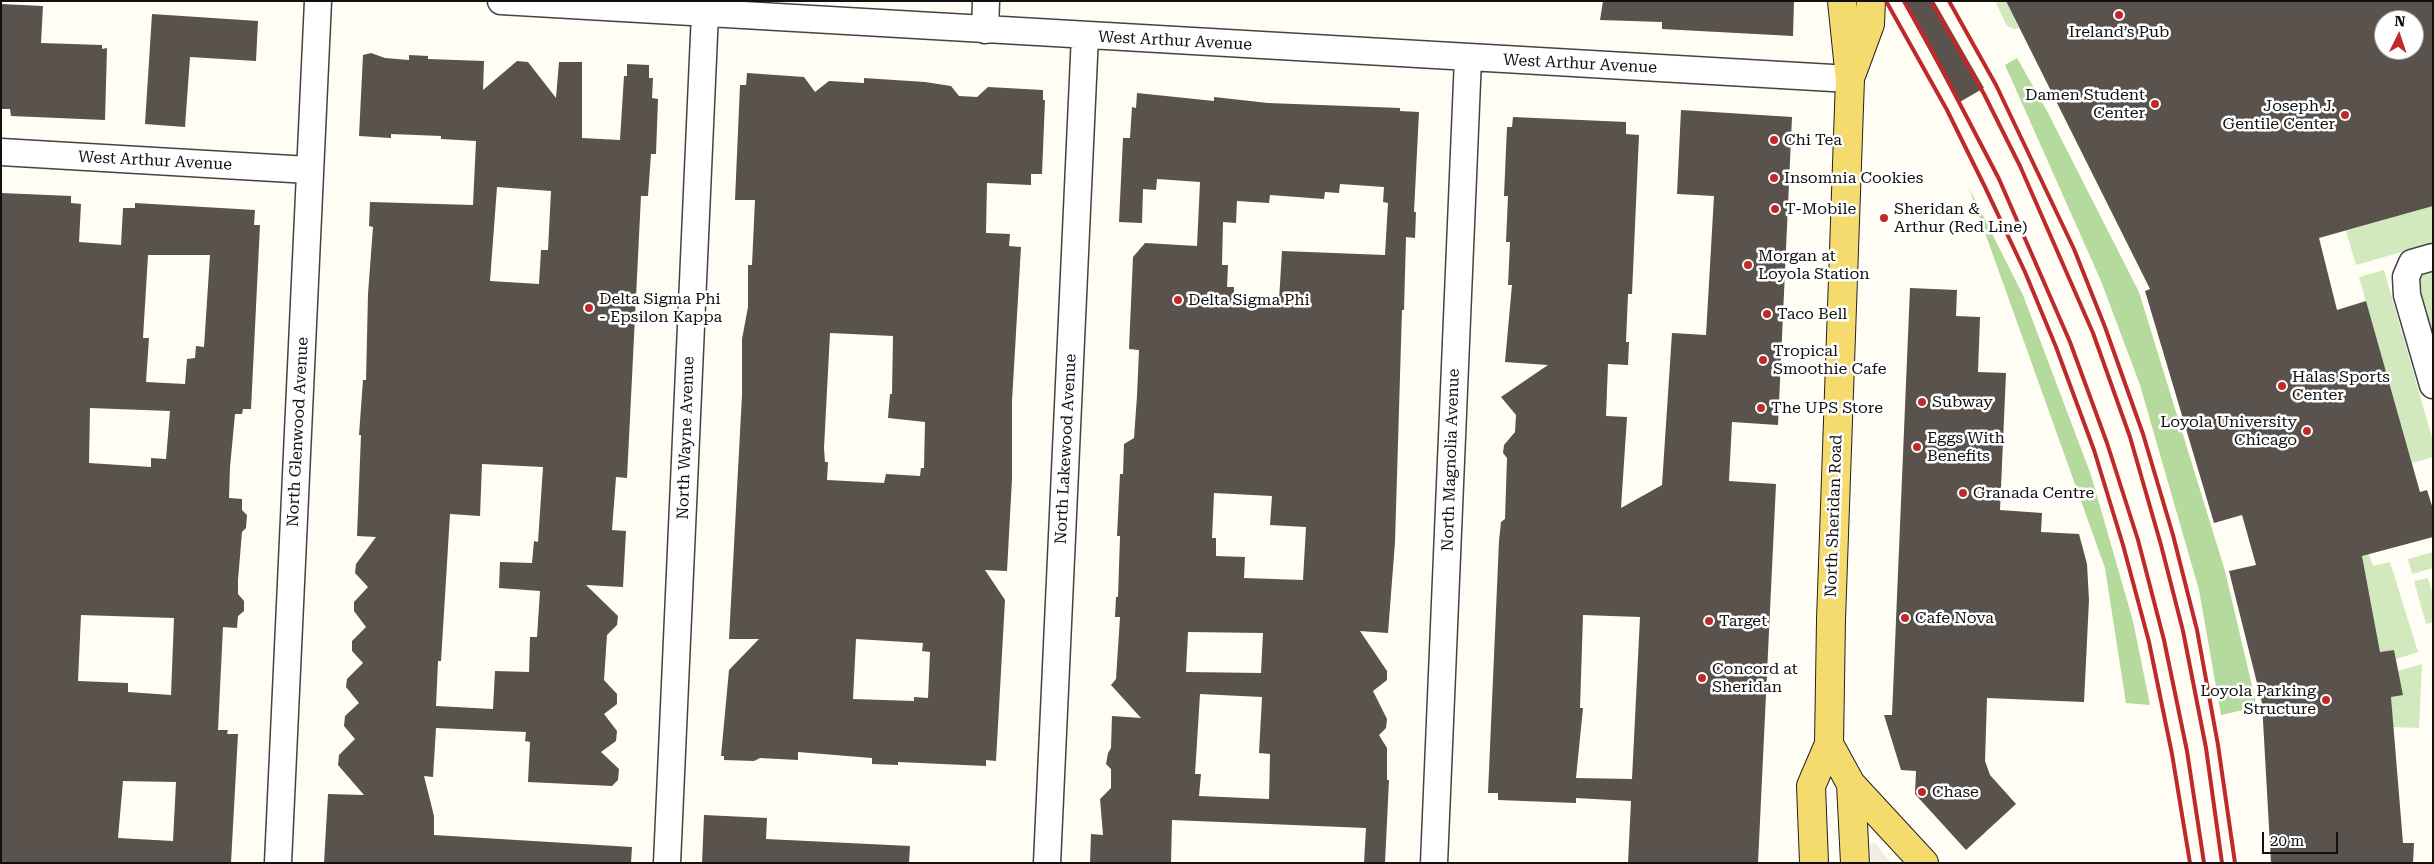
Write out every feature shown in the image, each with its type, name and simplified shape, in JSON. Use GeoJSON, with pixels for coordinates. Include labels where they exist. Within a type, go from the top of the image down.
{"type":"FeatureCollection","features":[{"type":"Feature","properties":{"kind":"main road","name":"North Sheridan Road"},"geometry":{"type":"LineString","coordinates":[[1814,863],[1811,786],[1829,744],[1831,620],[1850,79],[1842,1]]}},
{"type":"Feature","properties":{"kind":"main road","name":"North Sheridan Road"},"geometry":{"type":"LineString","coordinates":[[1850,79],[1870,24],[1871,1]]}},
{"type":"Feature","properties":{"kind":"main road","name":"North Sheridan Road"},"geometry":{"type":"LineString","coordinates":[[1829,744],[1851,784],[1855,863]]}},
{"type":"Feature","properties":{"kind":"main road"},"geometry":{"type":"LineString","coordinates":[[1851,784],[1924,863]]}},
{"type":"Feature","properties":{"kind":"street","name":"North Glenwood Avenue"},"geometry":{"type":"LineString","coordinates":[[278,863],[318,1]]}},
{"type":"Feature","properties":{"kind":"street","name":"West Arthur Avenue"},"geometry":{"type":"LineString","coordinates":[[501,1],[1850,79]]}},
{"type":"Feature","properties":{"kind":"street"},"geometry":{"type":"LineString","coordinates":[[985,30],[986,1]]}},
{"type":"Feature","properties":{"kind":"street","name":"North Wayne Avenue"},"geometry":{"type":"LineString","coordinates":[[667,863],[705,13]]}},
{"type":"Feature","properties":{"kind":"street","name":"North Lakewood Avenue"},"geometry":{"type":"LineString","coordinates":[[1047,863],[1085,35]]}},
{"type":"Feature","properties":{"kind":"street","name":"North Magnolia Avenue"},"geometry":{"type":"LineString","coordinates":[[1434,863],[1468,58]]}},
{"type":"Feature","properties":{"kind":"street","name":"West Arthur Avenue"},"geometry":{"type":"LineString","coordinates":[[1,152],[310,170]]}},
{"type":"Feature","properties":{"kind":"street"},"geometry":{"type":"LineString","coordinates":[[2433,257],[2412,263],[2406,277],[2407,295],[2433,384]]}},
{"type":"Feature","properties":{"kind":"green space"},"geometry":{"type":"Polygon","coordinates":[[[1995,1],[2006,1],[2019,28],[2015,29],[2007,26],[1995,1]]]}},
{"type":"Feature","properties":{"kind":"green space"},"geometry":{"type":"Polygon","coordinates":[[[2017,58],[2047,111],[2139,292],[2225,571],[2257,707],[2221,715],[2199,590],[2140,385],[2101,281],[2005,65],[2017,58]]]}},
{"type":"Feature","properties":{"kind":"green space"},"geometry":{"type":"Polygon","coordinates":[[[1969,188],[2023,295],[2091,475],[2133,621],[2150,705],[2126,703],[2105,568],[1969,188]]]}},
{"type":"Feature","properties":{"kind":"green space"},"geometry":{"type":"Polygon","coordinates":[[[2433,206],[2433,243],[2356,265],[2346,231],[2433,206]]]}},
{"type":"Feature","properties":{"kind":"green space"},"geometry":{"type":"Polygon","coordinates":[[[2433,269],[2433,354],[2418,283],[2426,271],[2433,269]]]}},
{"type":"Feature","properties":{"kind":"green space"},"geometry":{"type":"Polygon","coordinates":[[[2384,270],[2433,441],[2433,457],[2412,463],[2359,277],[2384,270]]]}},
{"type":"Feature","properties":{"kind":"green space"},"geometry":{"type":"Polygon","coordinates":[[[2364,540],[2373,566],[2390,562],[2418,652],[2396,659],[2394,650],[2380,652],[2359,541],[2364,540]]]}},
{"type":"Feature","properties":{"kind":"green space"},"geometry":{"type":"Polygon","coordinates":[[[2433,552],[2433,568],[2412,574],[2408,559],[2433,552]]]}},
{"type":"Feature","properties":{"kind":"green space"},"geometry":{"type":"Polygon","coordinates":[[[2428,578],[2433,595],[2433,622],[2426,624],[2414,581],[2428,578]]]}},
{"type":"Feature","properties":{"kind":"green space"},"geometry":{"type":"Polygon","coordinates":[[[2422,664],[2419,728],[2393,727],[2391,697],[2403,694],[2398,671],[2422,664]]]}},
{"type":"Feature","properties":{"kind":"shaded area"},"geometry":{"type":"Polygon","coordinates":[[[1870,843],[1875,843],[1891,863],[1871,863],[1870,843]]]}},
{"type":"Feature","properties":{"kind":"building"},"geometry":{"type":"Polygon","coordinates":[[[1603,1],[1794,1],[1793,36],[1662,29],[1662,22],[1600,20],[1603,1]]]}},
{"type":"Feature","properties":{"kind":"building"},"geometry":{"type":"Polygon","coordinates":[[[1902,1],[1934,1],[1984,88],[1958,103],[1902,1]]]}},
{"type":"Feature","properties":{"kind":"building","name":"Loyola University Chicago"},"geometry":{"type":"Polygon","coordinates":[[[2006,1],[2433,1],[2433,206],[2319,238],[2337,310],[2366,301],[2420,492],[2427,490],[2433,509],[2433,537],[2362,556],[2380,652],[2394,650],[2403,695],[2391,697],[2403,843],[2414,843],[2413,863],[2271,863],[2262,703],[2229,571],[2256,565],[2242,515],[2214,523],[2145,291],[2150,289],[2006,1]]]}},
{"type":"Feature","properties":{"kind":"building"},"geometry":{"type":"Polygon","coordinates":[[[1,4],[43,6],[41,43],[102,45],[102,49],[107,48],[105,120],[11,116],[10,109],[1,109],[1,4]]]}},
{"type":"Feature","properties":{"kind":"building"},"geometry":{"type":"Polygon","coordinates":[[[152,14],[258,21],[256,61],[190,57],[185,127],[145,124],[152,14]]]}},
{"type":"Feature","properties":{"kind":"building"},"geometry":{"type":"Polygon","coordinates":[[[371,53],[385,58],[409,60],[409,55],[428,56],[428,59],[484,61],[483,90],[517,61],[528,62],[556,98],[559,62],[582,62],[582,138],[620,140],[624,76],[627,76],[627,64],[649,65],[649,78],[653,78],[652,98],[658,99],[656,154],[651,154],[648,196],[641,196],[627,478],[616,477],[612,530],[626,531],[623,587],[586,585],[618,616],[617,625],[607,635],[604,680],[617,694],[617,704],[604,714],[617,731],[616,741],[601,752],[619,769],[618,780],[612,786],[528,782],[530,742],[525,741],[526,732],[436,728],[433,777],[424,776],[434,816],[434,835],[632,847],[631,863],[324,863],[328,794],[364,795],[338,765],[339,755],[355,739],[344,726],[345,716],[359,703],[346,687],[347,679],[363,663],[352,651],[352,641],[366,627],[354,611],[354,602],[368,587],[355,573],[356,564],[376,537],[357,536],[361,435],[359,435],[363,380],[366,380],[368,294],[373,227],[369,226],[370,202],[473,205],[476,141],[441,139],[441,136],[391,134],[391,138],[359,136],[363,55],[371,53]],[[497,187],[490,281],[539,284],[541,250],[548,250],[551,191],[497,187]],[[482,464],[480,516],[450,514],[441,661],[438,661],[436,706],[493,709],[495,671],[529,672],[530,637],[537,637],[540,591],[499,588],[500,562],[532,563],[534,541],[538,542],[543,467],[482,464]]]}},
{"type":"Feature","properties":{"kind":"building"},"geometry":{"type":"Polygon","coordinates":[[[747,73],[804,77],[815,92],[829,81],[864,83],[864,78],[925,82],[951,86],[959,96],[977,97],[988,87],[1043,90],[1043,100],[1045,100],[1042,174],[1031,174],[1031,185],[987,183],[986,233],[1010,234],[1009,246],[1021,247],[1012,401],[1012,479],[1007,571],[985,570],[1005,600],[996,761],[986,760],[986,766],[898,762],[898,765],[872,764],[872,758],[798,752],[798,760],[760,758],[754,761],[724,760],[724,756],[721,756],[729,670],[759,639],[729,639],[742,395],[742,339],[748,307],[748,265],[752,265],[755,200],[735,200],[740,85],[746,85],[747,73]],[[830,333],[824,448],[825,462],[828,462],[827,480],[884,483],[886,474],[920,476],[921,468],[924,468],[925,422],[888,418],[890,394],[892,394],[893,336],[830,333]],[[856,639],[853,699],[914,701],[914,697],[928,698],[930,652],[922,651],[923,643],[856,639]]]}},
{"type":"Feature","properties":{"kind":"building"},"geometry":{"type":"Polygon","coordinates":[[[1137,93],[1214,101],[1214,97],[1268,103],[1400,108],[1400,111],[1419,112],[1414,212],[1416,212],[1415,238],[1406,237],[1395,542],[1388,633],[1360,631],[1387,671],[1387,680],[1373,691],[1387,719],[1386,728],[1379,735],[1387,748],[1387,780],[1389,780],[1385,863],[1364,863],[1366,828],[1172,820],[1171,863],[1090,863],[1091,834],[1103,835],[1100,799],[1111,788],[1111,769],[1106,764],[1111,748],[1112,716],[1141,718],[1111,685],[1116,679],[1120,617],[1115,617],[1116,597],[1118,597],[1120,536],[1117,536],[1120,474],[1123,474],[1124,444],[1134,438],[1137,396],[1139,350],[1129,349],[1133,257],[1145,243],[1197,246],[1200,182],[1157,179],[1156,190],[1143,189],[1142,223],[1119,222],[1123,138],[1130,138],[1132,107],[1136,108],[1137,93]],[[1340,184],[1339,193],[1325,192],[1324,199],[1270,195],[1269,203],[1237,201],[1236,223],[1223,222],[1222,265],[1228,265],[1227,287],[1234,287],[1234,298],[1279,300],[1282,251],[1385,255],[1388,203],[1383,202],[1384,187],[1340,184]],[[1214,493],[1212,538],[1216,538],[1216,556],[1245,557],[1244,578],[1303,580],[1306,527],[1270,525],[1272,496],[1214,493]],[[1188,632],[1186,672],[1261,673],[1263,633],[1188,632]],[[1200,694],[1195,774],[1201,774],[1199,796],[1269,799],[1270,754],[1259,753],[1262,697],[1200,694]]]}},
{"type":"Feature","properties":{"kind":"building"},"geometry":{"type":"Polygon","coordinates":[[[1681,110],[1792,117],[1778,425],[1732,422],[1729,481],[1776,484],[1758,863],[1628,863],[1631,801],[1576,798],[1576,803],[1498,800],[1498,793],[1488,793],[1499,541],[1501,522],[1505,519],[1507,458],[1503,453],[1504,445],[1515,432],[1516,415],[1501,397],[1548,365],[1505,362],[1512,285],[1508,285],[1510,242],[1506,242],[1508,196],[1504,196],[1507,127],[1512,127],[1513,117],[1626,122],[1626,134],[1639,135],[1632,294],[1628,294],[1626,342],[1629,342],[1628,365],[1608,364],[1606,416],[1627,417],[1621,508],[1662,485],[1672,333],[1706,335],[1714,196],[1677,194],[1681,110]],[[1583,615],[1580,708],[1583,708],[1576,778],[1632,779],[1640,617],[1583,615]]]}},
{"type":"Feature","properties":{"kind":"building"},"geometry":{"type":"Polygon","coordinates":[[[1,193],[71,196],[71,203],[81,204],[79,242],[121,245],[123,208],[135,208],[135,203],[255,210],[254,225],[260,225],[251,409],[243,409],[242,414],[235,414],[229,498],[242,499],[242,510],[247,515],[246,528],[242,532],[238,580],[238,594],[244,601],[244,611],[238,616],[237,628],[223,627],[218,730],[228,730],[227,734],[238,734],[231,863],[1,863],[1,193]],[[148,255],[143,338],[149,338],[146,382],[185,384],[187,359],[195,358],[196,346],[204,347],[210,255],[148,255]],[[90,408],[89,463],[151,467],[151,458],[166,459],[170,411],[90,408]],[[81,615],[78,681],[128,683],[128,692],[171,695],[174,618],[81,615]],[[123,781],[118,838],[173,841],[176,782],[123,781]]]}},
{"type":"Feature","properties":{"kind":"building","name":"Granada Centre"},"geometry":{"type":"Polygon","coordinates":[[[1910,288],[1957,290],[1956,316],[1980,317],[1978,372],[2006,373],[2000,510],[2042,513],[2041,532],[2079,534],[2087,564],[2089,600],[2084,702],[1987,698],[1985,761],[1990,775],[2016,804],[1966,850],[1915,794],[1916,771],[1901,770],[1884,715],[1892,715],[1910,288]]]}},
{"type":"Feature","properties":{"kind":"building"},"geometry":{"type":"Polygon","coordinates":[[[704,815],[767,818],[766,839],[910,846],[909,863],[702,863],[704,815]]]}},
{"type":"Feature","properties":{"kind":"railway"},"geometry":{"type":"LineString","coordinates":[[1886,1],[1947,110],[2025,272],[2056,347],[2094,450],[2123,545],[2149,642],[2172,754],[2190,863]]}},
{"type":"Feature","properties":{"kind":"railway"},"geometry":{"type":"LineString","coordinates":[[1904,1],[1999,179],[2070,342],[2107,443],[2138,540],[2164,640],[2187,751],[2204,863]]}},
{"type":"Feature","properties":{"kind":"railway"},"geometry":{"type":"LineString","coordinates":[[1931,1],[1984,94],[2020,166],[2093,333],[2130,437],[2183,631],[2206,748],[2222,863]]}},
{"type":"Feature","properties":{"kind":"railway"},"geometry":{"type":"LineString","coordinates":[[1949,1],[1996,85],[2074,249],[2105,327],[2143,434],[2173,535],[2197,630],[2218,745],[2235,863]]}},
{"type":"Feature","properties":{"kind":"place","name":"Ireland’s Pub"},"geometry":{"type":"Point","coordinates":[2119,15]}},
{"type":"Feature","properties":{"kind":"place","name":"Damen Student Center"},"geometry":{"type":"Point","coordinates":[2155,104]}},
{"type":"Feature","properties":{"kind":"place","name":"Joseph J. Gentile Center"},"geometry":{"type":"Point","coordinates":[2345,115]}},
{"type":"Feature","properties":{"kind":"place","name":"Chi Tea"},"geometry":{"type":"Point","coordinates":[1774,140]}},
{"type":"Feature","properties":{"kind":"place","name":"Insomnia Cookies"},"geometry":{"type":"Point","coordinates":[1774,178]}},
{"type":"Feature","properties":{"kind":"place","name":"T-Mobile"},"geometry":{"type":"Point","coordinates":[1775,209]}},
{"type":"Feature","properties":{"kind":"place","name":"Sheridan & Arthur (Red Line)"},"geometry":{"type":"Point","coordinates":[1884,218]}},
{"type":"Feature","properties":{"kind":"place","name":"Morgan at Loyola Station"},"geometry":{"type":"Point","coordinates":[1748,265]}},
{"type":"Feature","properties":{"kind":"place","name":"Delta Sigma Phi"},"geometry":{"type":"Point","coordinates":[1178,300]}},
{"type":"Feature","properties":{"kind":"place","name":"Delta Sigma Phi - Epsilon Kappa"},"geometry":{"type":"Point","coordinates":[589,308]}},
{"type":"Feature","properties":{"kind":"place","name":"Taco Bell"},"geometry":{"type":"Point","coordinates":[1767,314]}},
{"type":"Feature","properties":{"kind":"place","name":"Tropical Smoothie Cafe"},"geometry":{"type":"Point","coordinates":[1763,360]}},
{"type":"Feature","properties":{"kind":"place","name":"Halas Sports Center"},"geometry":{"type":"Point","coordinates":[2282,386]}},
{"type":"Feature","properties":{"kind":"place","name":"Subway"},"geometry":{"type":"Point","coordinates":[1922,402]}},
{"type":"Feature","properties":{"kind":"place","name":"The UPS Store"},"geometry":{"type":"Point","coordinates":[1761,408]}},
{"type":"Feature","properties":{"kind":"place","name":"Loyola University Chicago"},"geometry":{"type":"Point","coordinates":[2307,431]}},
{"type":"Feature","properties":{"kind":"place","name":"Eggs With Benefits"},"geometry":{"type":"Point","coordinates":[1917,447]}},
{"type":"Feature","properties":{"kind":"place","name":"Granada Centre"},"geometry":{"type":"Point","coordinates":[1963,493]}},
{"type":"Feature","properties":{"kind":"place","name":"Cafe Nova"},"geometry":{"type":"Point","coordinates":[1905,618]}},
{"type":"Feature","properties":{"kind":"place","name":"Target"},"geometry":{"type":"Point","coordinates":[1709,621]}},
{"type":"Feature","properties":{"kind":"place","name":"Concord at Sheridan"},"geometry":{"type":"Point","coordinates":[1702,678]}},
{"type":"Feature","properties":{"kind":"place","name":"Loyola Parking Structure"},"geometry":{"type":"Point","coordinates":[2326,700]}},
{"type":"Feature","properties":{"kind":"place","name":"Chase"},"geometry":{"type":"Point","coordinates":[1922,792]}}]}
